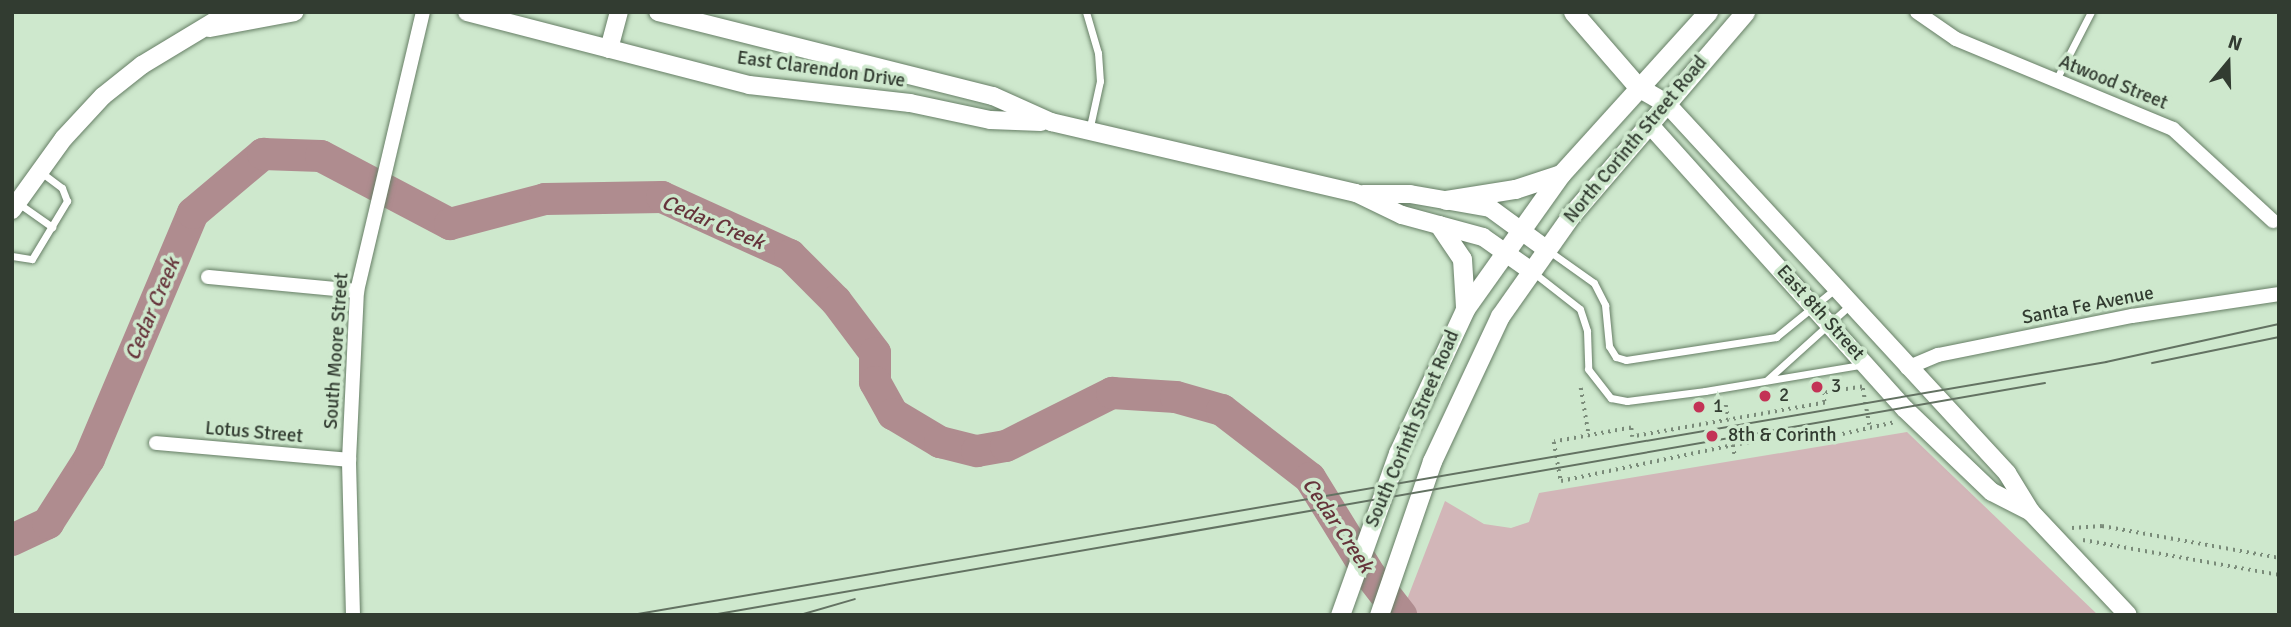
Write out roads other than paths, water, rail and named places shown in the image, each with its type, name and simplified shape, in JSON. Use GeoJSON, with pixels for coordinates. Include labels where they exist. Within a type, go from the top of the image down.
{"type":"FeatureCollection","features":[{"type":"Feature","properties":{"kind":"main road","name":"East 8th Street"},"geometry":{"type":"LineString","coordinates":[[1573,12],[1638,87],[1667,104]]}},
{"type":"Feature","properties":{"kind":"main road","name":"North Corinth Street Road"},"geometry":{"type":"LineString","coordinates":[[1503,251],[1561,174],[1708,12]]}},
{"type":"Feature","properties":{"kind":"main road","name":"North Corinth Street Road"},"geometry":{"type":"LineString","coordinates":[[1530,270],[1745,12]]}},
{"type":"Feature","properties":{"kind":"main road","name":"East 8th Street"},"geometry":{"type":"LineString","coordinates":[[1638,87],[1650,125]]}},
{"type":"Feature","properties":{"kind":"main road"},"geometry":{"type":"LineString","coordinates":[[1446,200],[1503,192],[1561,174]]}},
{"type":"Feature","properties":{"kind":"main road"},"geometry":{"type":"LineString","coordinates":[[1438,225],[1462,259],[1465,309]]}},
{"type":"Feature","properties":{"kind":"main road","name":"South Corinth Street Road"},"geometry":{"type":"LineString","coordinates":[[1340,614],[1398,453],[1465,309],[1503,251]]}},
{"type":"Feature","properties":{"kind":"main road","name":"South Corinth Street Road"},"geometry":{"type":"LineString","coordinates":[[1379,615],[1457,400],[1500,316],[1530,270]]}},
{"type":"Feature","properties":{"kind":"street"},"geometry":{"type":"LineString","coordinates":[[15,206],[39,172],[103,96],[196,30],[230,12]]}},
{"type":"Feature","properties":{"kind":"street"},"geometry":{"type":"LineString","coordinates":[[196,30],[295,12]]}},
{"type":"Feature","properties":{"kind":"street","name":"South Moore Street"},"geometry":{"type":"LineString","coordinates":[[353,615],[349,460],[357,290],[423,12]]}},
{"type":"Feature","properties":{"kind":"street","name":"East Clarendon Drive"},"geometry":{"type":"LineString","coordinates":[[467,12],[749,85],[910,103],[990,120],[1051,122]]}},
{"type":"Feature","properties":{"kind":"street"},"geometry":{"type":"LineString","coordinates":[[609,49],[619,12]]}},
{"type":"Feature","properties":{"kind":"street","name":"East Clarendon Drive"},"geometry":{"type":"LineString","coordinates":[[658,12],[993,96],[1051,122],[1089,132],[1356,193],[1410,194],[1490,208],[1546,249]]}},
{"type":"Feature","properties":{"kind":"street","name":"Atwood Street"},"geometry":{"type":"LineString","coordinates":[[1917,12],[1956,39],[2173,129],[2273,221]]}},
{"type":"Feature","properties":{"kind":"street","name":"East 8th Street"},"geometry":{"type":"LineString","coordinates":[[1667,104],[1907,368],[2007,473],[2031,512],[2128,615]]}},
{"type":"Feature","properties":{"kind":"street","name":"East 8th Street"},"geometry":{"type":"LineString","coordinates":[[1650,125],[1905,409],[1992,492],[2031,512]]}},
{"type":"Feature","properties":{"kind":"street","name":"East Clarendon Drive"},"geometry":{"type":"LineString","coordinates":[[1356,193],[1402,215],[1483,237],[1530,270]]}},
{"type":"Feature","properties":{"kind":"street"},"geometry":{"type":"LineString","coordinates":[[208,277],[357,290]]}},
{"type":"Feature","properties":{"kind":"street","name":"Santa Fe Avenue"},"geometry":{"type":"LineString","coordinates":[[1907,368],[1938,355],[2080,326],[2279,294]]}},
{"type":"Feature","properties":{"kind":"street","name":"Lotus Street"},"geometry":{"type":"LineString","coordinates":[[156,443],[349,460]]}},
{"type":"Feature","properties":{"kind":"lane"},"geometry":{"type":"LineString","coordinates":[[1086,12],[1098,53],[1100,81],[1089,132]]}},
{"type":"Feature","properties":{"kind":"lane"},"geometry":{"type":"LineString","coordinates":[[2056,80],[2091,12]]}},
{"type":"Feature","properties":{"kind":"lane"},"geometry":{"type":"LineString","coordinates":[[12,256],[32,259],[65,206],[66,194],[39,172]]}},
{"type":"Feature","properties":{"kind":"lane"},"geometry":{"type":"LineString","coordinates":[[15,206],[52,227]]}},
{"type":"Feature","properties":{"kind":"lane"},"geometry":{"type":"LineString","coordinates":[[1546,249],[1594,283],[1605,305],[1609,346],[1616,357],[1626,360],[1776,337],[1835,289]]}},
{"type":"Feature","properties":{"kind":"lane"},"geometry":{"type":"LineString","coordinates":[[1530,270],[1580,309],[1587,331],[1588,369],[1611,398],[1627,401],[1866,364]]}},
{"type":"Feature","properties":{"kind":"lane"},"geometry":{"type":"LineString","coordinates":[[1766,380],[1850,305]]}},
{"type":"Feature","properties":{"kind":"waterway","name":"Cedar Creek"},"geometry":{"type":"LineString","coordinates":[[12,540],[48,523],[89,459],[193,213],[263,154],[321,156],[450,224],[545,199],[662,197],[790,255],[836,301],[875,353],[875,382],[893,414],[940,442],[977,451],[1006,446],[1112,393],[1176,397],[1222,410],[1310,478],[1370,575],[1401,615]]}},
{"type":"Feature","properties":{"kind":"tram line"},"geometry":{"type":"LineString","coordinates":[[632,615],[2106,362],[2279,324]]}},
{"type":"Feature","properties":{"kind":"tram line"},"geometry":{"type":"LineString","coordinates":[[2152,363],[2279,337]]}},
{"type":"Feature","properties":{"kind":"tram line"},"geometry":{"type":"LineString","coordinates":[[712,615],[2045,383]]}},
{"type":"Feature","properties":{"kind":"tram line"},"geometry":{"type":"LineString","coordinates":[[800,615],[855,599]]}},
{"type":"Feature","properties":{"kind":"place","name":"3"},"geometry":{"type":"Point","coordinates":[1817,387]}},
{"type":"Feature","properties":{"kind":"place","name":"2"},"geometry":{"type":"Point","coordinates":[1765,396]}},
{"type":"Feature","properties":{"kind":"place","name":"1"},"geometry":{"type":"Point","coordinates":[1699,407]}},
{"type":"Feature","properties":{"kind":"place","name":"8th & Corinth"},"geometry":{"type":"Point","coordinates":[1712,436]}}]}
